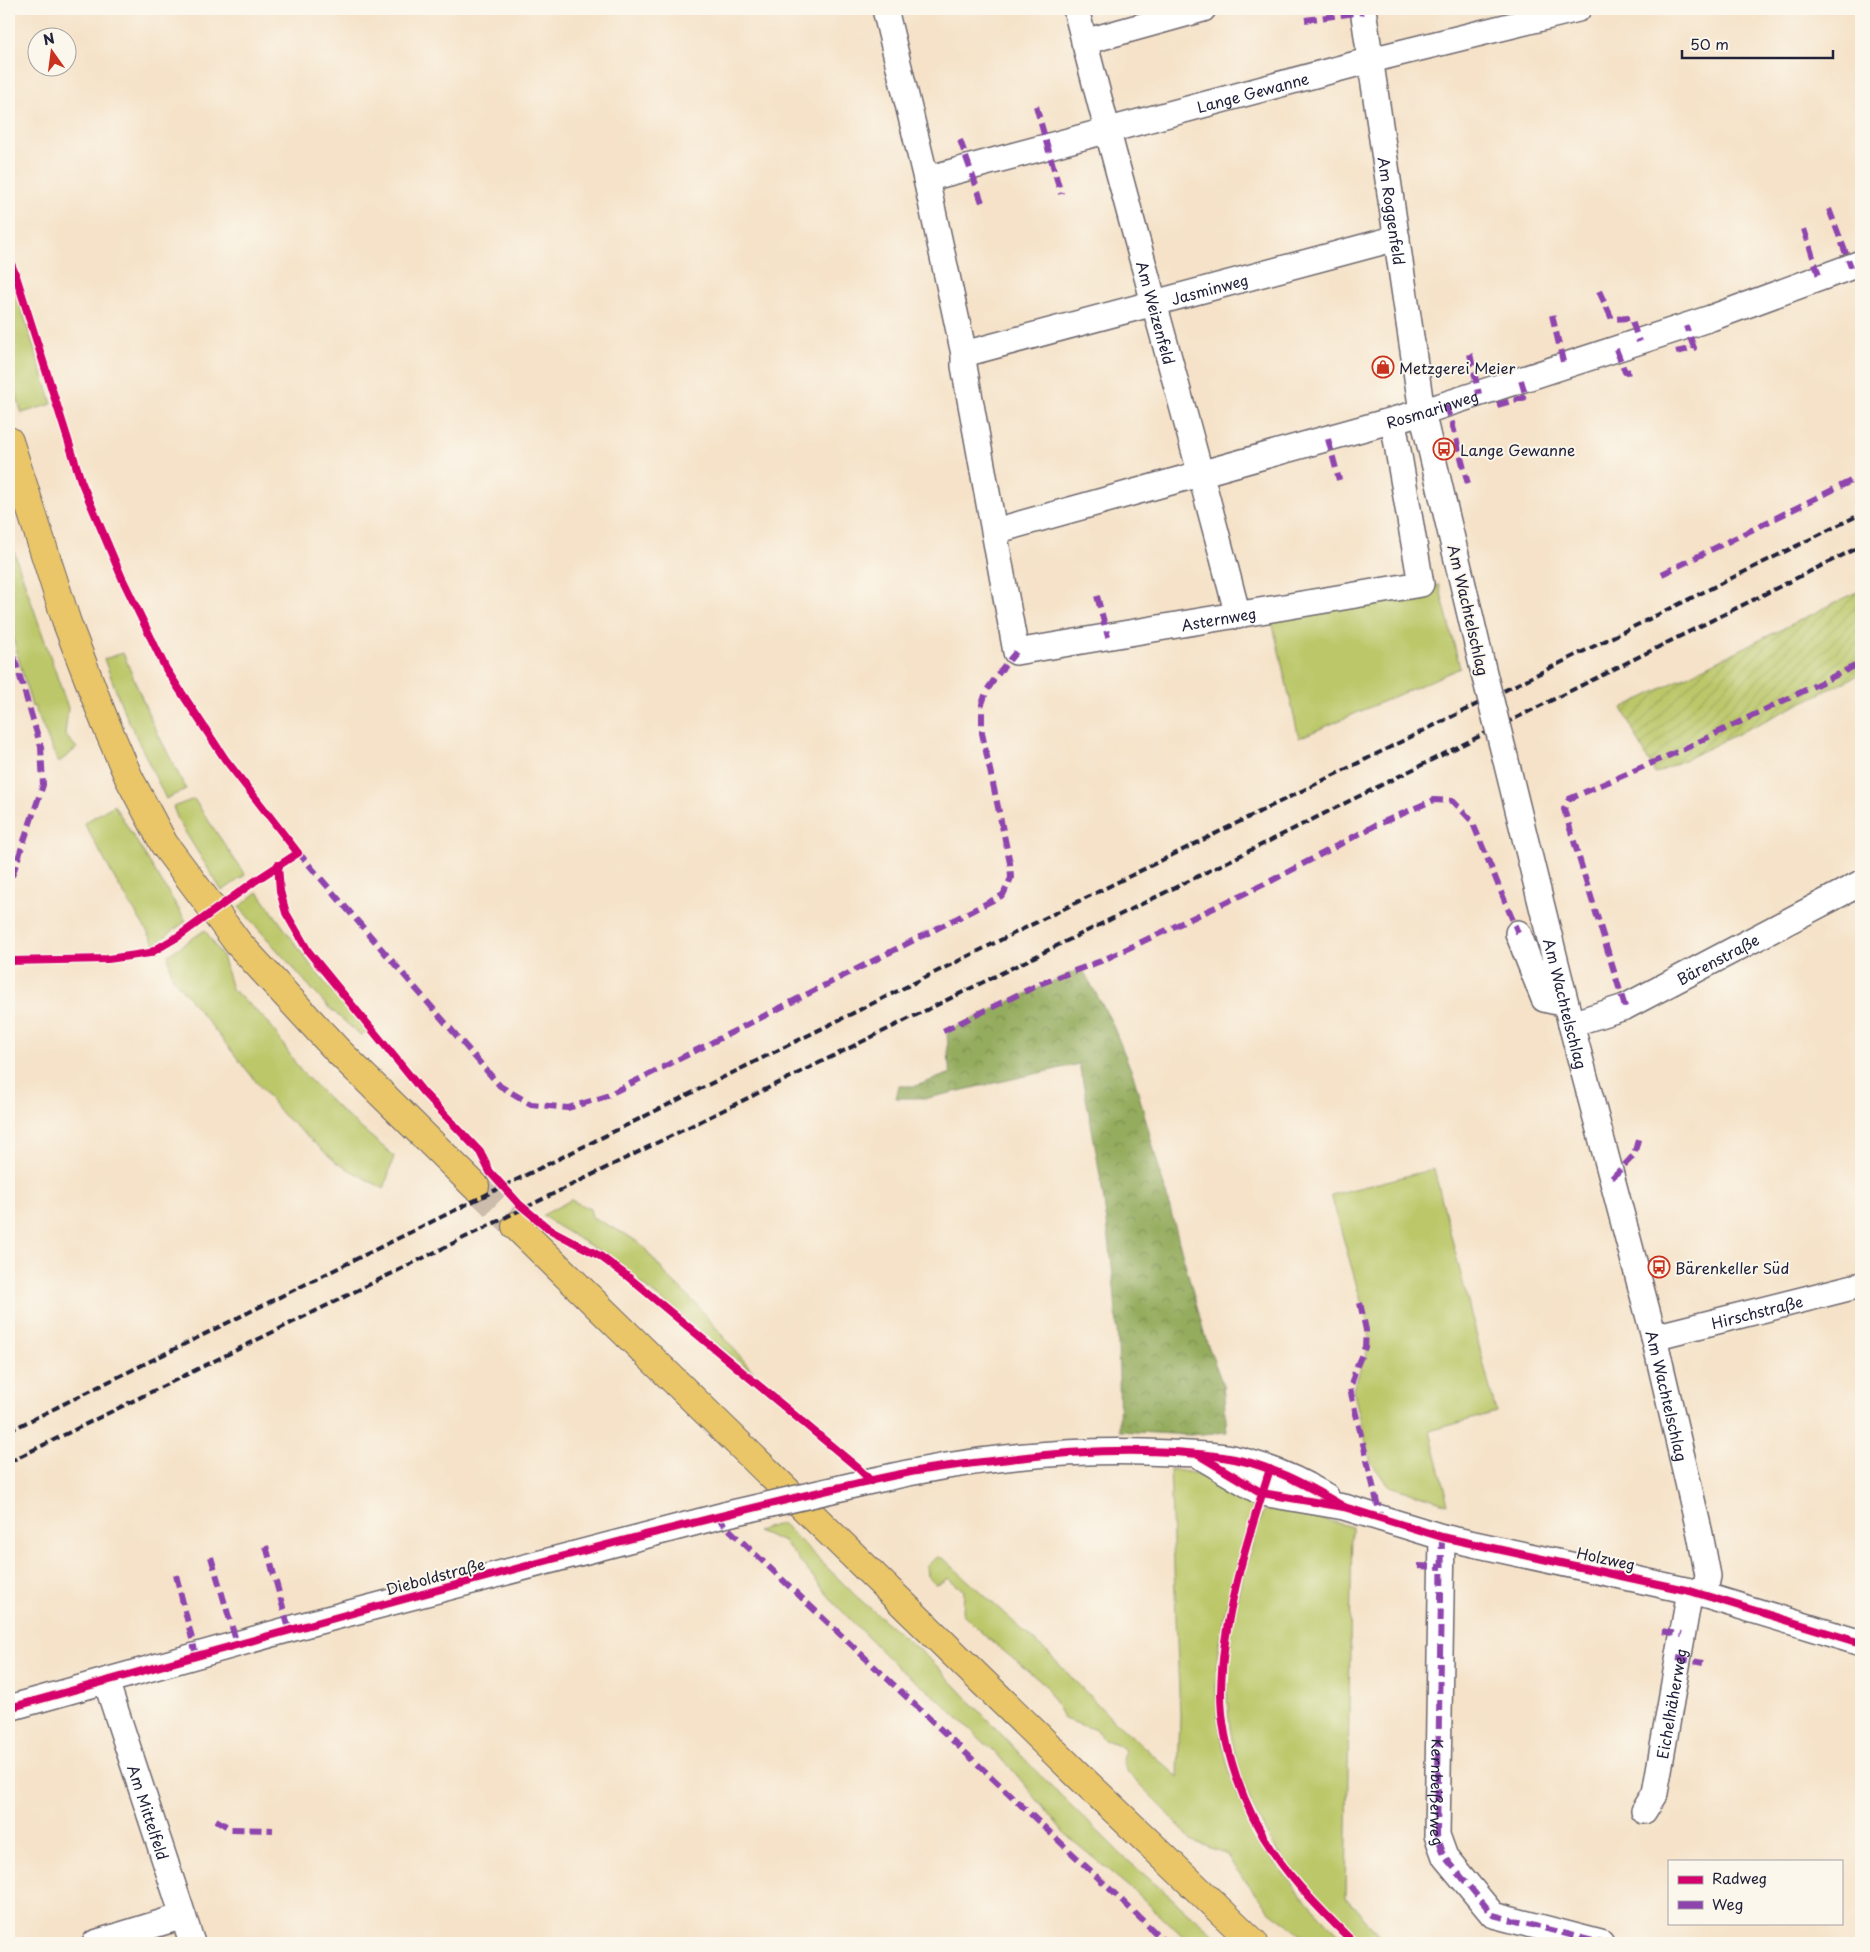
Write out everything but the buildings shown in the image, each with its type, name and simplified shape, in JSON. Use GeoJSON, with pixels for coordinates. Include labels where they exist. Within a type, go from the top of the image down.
{"type":"FeatureCollection","features":[{"type":"Feature","properties":{"kind":"main road"},"geometry":{"type":"LineString","coordinates":[[9,441],[67,623],[104,722],[129,778],[164,844],[238,943],[337,1050],[475,1186]]}},
{"type":"Feature","properties":{"kind":"main road"},"geometry":{"type":"LineString","coordinates":[[516,1226],[1080,1777],[1254,1943]]}},
{"type":"Feature","properties":{"kind":"street"},"geometry":{"type":"LineString","coordinates":[[885,9],[926,179],[964,354],[964,366],[995,531]]}},
{"type":"Feature","properties":{"kind":"street","name":"Am Weizenfeld"},"geometry":{"type":"LineString","coordinates":[[1076,9],[1238,616]]}},
{"type":"Feature","properties":{"kind":"street"},"geometry":{"type":"LineString","coordinates":[[1084,42],[1203,9]]}},
{"type":"Feature","properties":{"kind":"street","name":"Am Roggenfeld"},"geometry":{"type":"LineString","coordinates":[[1363,9],[1422,412]]}},
{"type":"Feature","properties":{"kind":"street","name":"Lange Gewanne"},"geometry":{"type":"LineString","coordinates":[[926,179],[1370,60],[1578,9]]}},
{"type":"Feature","properties":{"kind":"street","name":"Jasminweg"},"geometry":{"type":"LineString","coordinates":[[964,354],[1397,238]]}},
{"type":"Feature","properties":{"kind":"street","name":"Rosmarinweg"},"geometry":{"type":"LineString","coordinates":[[995,531],[1394,421],[1711,318],[1861,263]]}},
{"type":"Feature","properties":{"kind":"street","name":"Am Wachtelschlag"},"geometry":{"type":"LineString","coordinates":[[1422,412],[1482,665],[1569,1014],[1654,1337],[1708,1576],[1697,1593]]}},
{"type":"Feature","properties":{"kind":"street","name":"Asternweg"},"geometry":{"type":"LineString","coordinates":[[995,531],[1016,652],[1422,584],[1394,421]]}},
{"type":"Feature","properties":{"kind":"street","name":"Bärenstraße"},"geometry":{"type":"LineString","coordinates":[[1569,1014],[1625,1007],[1861,882]]}},
{"type":"Feature","properties":{"kind":"street"},"geometry":{"type":"LineString","coordinates":[[1518,933],[1544,999],[1569,1014]]}},
{"type":"Feature","properties":{"kind":"street","name":"Hirschstraße"},"geometry":{"type":"LineString","coordinates":[[1654,1337],[1861,1285]]}},
{"type":"Feature","properties":{"kind":"street","name":"Holzweg"},"geometry":{"type":"LineString","coordinates":[[871,1481],[942,1467],[1046,1454],[1136,1451],[1198,1455],[1262,1493],[1344,1507],[1442,1537],[1697,1593],[1861,1643]]}},
{"type":"Feature","properties":{"kind":"street","name":"Dieboldstraße"},"geometry":{"type":"LineString","coordinates":[[9,1708],[327,1619],[728,1514],[871,1481]]}},
{"type":"Feature","properties":{"kind":"street","name":"Kernbeißerweg"},"geometry":{"type":"LineString","coordinates":[[1442,1537],[1437,1835],[1445,1858],[1493,1916],[1602,1943]]}},
{"type":"Feature","properties":{"kind":"street","name":"Eichelhäherweg"},"geometry":{"type":"LineString","coordinates":[[1644,1811],[1655,1793],[1697,1593]]}},
{"type":"Feature","properties":{"kind":"street","name":"Am Mittelfeld"},"geometry":{"type":"LineString","coordinates":[[106,1681],[192,1943]]}},
{"type":"Feature","properties":{"kind":"street"},"geometry":{"type":"LineString","coordinates":[[96,1943],[183,1916]]}},
{"type":"Feature","properties":{"kind":"green space"},"geometry":{"type":"Polygon","coordinates":[[[9,269],[52,404],[22,413],[9,375],[9,269]]]}},
{"type":"Feature","properties":{"kind":"green space"},"geometry":{"type":"Polygon","coordinates":[[[13,549],[68,708],[65,735],[77,748],[58,763],[34,706],[32,707],[9,624],[9,550],[13,549]]]}},
{"type":"Feature","properties":{"kind":"green space"},"geometry":{"type":"Polygon","coordinates":[[[1439,585],[1460,668],[1299,738],[1271,617],[1439,585]]]}},
{"type":"Feature","properties":{"kind":"green space"},"geometry":{"type":"Polygon","coordinates":[[[1857,592],[1861,599],[1861,674],[1655,774],[1622,708],[1857,592]]]}},
{"type":"Feature","properties":{"kind":"green space"},"geometry":{"type":"Polygon","coordinates":[[[123,653],[151,720],[186,789],[166,799],[123,709],[104,659],[123,653]]]}},
{"type":"Feature","properties":{"kind":"green space"},"geometry":{"type":"Polygon","coordinates":[[[194,799],[245,875],[222,891],[179,822],[173,807],[194,799]]]}},
{"type":"Feature","properties":{"kind":"green space"},"geometry":{"type":"Polygon","coordinates":[[[114,805],[186,921],[155,944],[116,881],[84,823],[114,805]]]}},
{"type":"Feature","properties":{"kind":"green space"},"geometry":{"type":"Polygon","coordinates":[[[258,892],[312,967],[367,1032],[360,1035],[326,1005],[239,907],[258,892]]]}},
{"type":"Feature","properties":{"kind":"green space"},"geometry":{"type":"Polygon","coordinates":[[[205,930],[222,956],[232,989],[269,1023],[300,1070],[342,1112],[394,1156],[384,1189],[337,1163],[283,1115],[172,977],[168,955],[205,930]]]}},
{"type":"Feature","properties":{"kind":"green space"},"geometry":{"type":"Polygon","coordinates":[[[1082,968],[1111,1021],[1134,1077],[1206,1340],[1223,1385],[1227,1432],[1190,1435],[1119,1431],[1118,1339],[1110,1247],[1097,1155],[1079,1064],[928,1098],[896,1098],[899,1086],[916,1086],[951,1073],[947,1031],[1082,968]]]}},
{"type":"Feature","properties":{"kind":"green space"},"geometry":{"type":"Polygon","coordinates":[[[1434,1169],[1496,1412],[1430,1431],[1448,1504],[1389,1486],[1371,1463],[1353,1389],[1369,1346],[1369,1329],[1331,1195],[1434,1169]]]}},
{"type":"Feature","properties":{"kind":"green space"},"geometry":{"type":"Polygon","coordinates":[[[571,1200],[590,1209],[592,1217],[642,1245],[669,1278],[696,1304],[756,1375],[601,1252],[554,1224],[543,1215],[571,1200]]]}},
{"type":"Feature","properties":{"kind":"green space"},"geometry":{"type":"Polygon","coordinates":[[[1170,1469],[1193,1473],[1214,1480],[1230,1493],[1254,1506],[1228,1600],[1217,1660],[1216,1689],[1223,1748],[1242,1804],[1270,1855],[1297,1890],[1348,1943],[1310,1943],[1305,1937],[1270,1911],[1236,1870],[1227,1854],[1192,1841],[1166,1811],[1127,1772],[1122,1760],[1125,1750],[1117,1744],[1104,1740],[1096,1730],[1064,1719],[1045,1685],[983,1634],[963,1614],[964,1591],[948,1578],[935,1584],[927,1576],[926,1566],[938,1557],[944,1559],[1048,1653],[1109,1716],[1178,1777],[1180,1716],[1170,1469]]]}},
{"type":"Feature","properties":{"kind":"green space"},"geometry":{"type":"Polygon","coordinates":[[[1267,1508],[1315,1517],[1352,1527],[1346,1897],[1385,1943],[1361,1943],[1296,1875],[1277,1850],[1262,1825],[1240,1773],[1233,1746],[1229,1718],[1227,1662],[1236,1604],[1261,1516],[1267,1508]]]}},
{"type":"Feature","properties":{"kind":"green space"},"geometry":{"type":"Polygon","coordinates":[[[782,1523],[856,1596],[934,1663],[1036,1771],[1125,1858],[1224,1943],[1189,1943],[1141,1897],[1067,1836],[1010,1767],[936,1697],[894,1664],[836,1605],[784,1542],[757,1531],[782,1523]]]}},
{"type":"Feature","properties":{"kind":"tunnel"},"geometry":{"type":"LineString","coordinates":[[475,1186],[516,1226]]}},
{"type":"Feature","properties":{"kind":"railway"},"geometry":{"type":"LineString","coordinates":[[9,1431],[1861,514]]}},
{"type":"Feature","properties":{"kind":"railway"},"geometry":{"type":"LineString","coordinates":[[9,1462],[1229,861],[1861,546]]}},
{"type":"Feature","properties":{"kind":"marked path"},"geometry":{"type":"LineString","coordinates":[[1305,20],[1363,12]]}},
{"type":"Feature","properties":{"kind":"marked path"},"geometry":{"type":"LineString","coordinates":[[1036,106],[1061,194]]}},
{"type":"Feature","properties":{"kind":"marked path"},"geometry":{"type":"LineString","coordinates":[[960,140],[984,208]]}},
{"type":"Feature","properties":{"kind":"marked path"},"geometry":{"type":"LineString","coordinates":[[1829,209],[1851,267]]}},
{"type":"Feature","properties":{"kind":"marked path"},"geometry":{"type":"LineString","coordinates":[[1804,229],[1820,279]]}},
{"type":"Feature","properties":{"kind":"marked path"},"geometry":{"type":"LineString","coordinates":[[1599,291],[1612,319],[1631,318],[1639,342]]}},
{"type":"Feature","properties":{"kind":"marked path"},"geometry":{"type":"LineString","coordinates":[[1552,315],[1564,366]]}},
{"type":"Feature","properties":{"kind":"marked path"},"geometry":{"type":"LineString","coordinates":[[1676,352],[1694,348],[1686,326]]}},
{"type":"Feature","properties":{"kind":"marked path"},"geometry":{"type":"LineString","coordinates":[[1616,349],[1625,372],[1635,371]]}},
{"type":"Feature","properties":{"kind":"marked path"},"geometry":{"type":"LineString","coordinates":[[1470,354],[1479,394]]}},
{"type":"Feature","properties":{"kind":"marked path"},"geometry":{"type":"LineString","coordinates":[[1497,405],[1526,397],[1521,380]]}},
{"type":"Feature","properties":{"kind":"marked path"},"geometry":{"type":"LineString","coordinates":[[1445,405],[1452,423],[1468,484]]}},
{"type":"Feature","properties":{"kind":"marked path"},"geometry":{"type":"LineString","coordinates":[[1328,439],[1339,480]]}},
{"type":"Feature","properties":{"kind":"marked path"},"geometry":{"type":"LineString","coordinates":[[1662,574],[1861,476]]}},
{"type":"Feature","properties":{"kind":"marked path"},"geometry":{"type":"LineString","coordinates":[[1097,596],[1108,637]]}},
{"type":"Feature","properties":{"kind":"marked path"},"geometry":{"type":"LineString","coordinates":[[9,640],[41,747],[43,785],[9,885]]}},
{"type":"Feature","properties":{"kind":"marked path"},"geometry":{"type":"LineString","coordinates":[[297,851],[500,1086],[531,1104],[568,1108],[604,1097],[1003,895],[1011,878],[1010,863],[982,733],[982,704],[987,690],[1016,652]]}},
{"type":"Feature","properties":{"kind":"marked path"},"geometry":{"type":"LineString","coordinates":[[1625,1007],[1564,809],[1569,799],[1684,749],[1861,663]]}},
{"type":"Feature","properties":{"kind":"marked path"},"geometry":{"type":"LineString","coordinates":[[943,1031],[1042,983],[1101,961],[1271,881],[1374,826],[1434,800],[1453,801],[1472,821],[1518,933]]}},
{"type":"Feature","properties":{"kind":"marked path"},"geometry":{"type":"LineString","coordinates":[[1612,1178],[1634,1155],[1639,1136]]}},
{"type":"Feature","properties":{"kind":"marked path"},"geometry":{"type":"LineString","coordinates":[[1360,1303],[1366,1330],[1365,1347],[1350,1389],[1381,1519]]}},
{"type":"Feature","properties":{"kind":"marked path"},"geometry":{"type":"LineString","coordinates":[[716,1517],[1166,1943]]}},
{"type":"Feature","properties":{"kind":"marked path"},"geometry":{"type":"LineString","coordinates":[[1442,1537],[1437,1835],[1445,1857],[1493,1915],[1601,1943]]}},
{"type":"Feature","properties":{"kind":"marked path"},"geometry":{"type":"LineString","coordinates":[[266,1546],[289,1629]]}},
{"type":"Feature","properties":{"kind":"marked path"},"geometry":{"type":"LineString","coordinates":[[211,1557],[237,1644]]}},
{"type":"Feature","properties":{"kind":"marked path"},"geometry":{"type":"LineString","coordinates":[[1418,1566],[1442,1567]]}},
{"type":"Feature","properties":{"kind":"marked path"},"geometry":{"type":"LineString","coordinates":[[176,1575],[196,1655]]}},
{"type":"Feature","properties":{"kind":"marked path"},"geometry":{"type":"LineString","coordinates":[[1663,1631],[1682,1635]]}},
{"type":"Feature","properties":{"kind":"marked path"},"geometry":{"type":"LineString","coordinates":[[1677,1658],[1703,1663]]}},
{"type":"Feature","properties":{"kind":"marked path"},"geometry":{"type":"LineString","coordinates":[[216,1820],[231,1829],[273,1830]]}},
{"type":"Feature","properties":{"kind":"cycle path"},"geometry":{"type":"LineString","coordinates":[[9,259],[81,481],[122,578],[166,669],[225,759],[298,853],[255,881],[179,936],[150,953],[108,959],[9,961]]}},
{"type":"Feature","properties":{"kind":"cycle path"},"geometry":{"type":"LineString","coordinates":[[278,865],[280,891],[286,913],[308,951],[423,1092],[480,1152],[490,1172],[519,1204],[549,1229],[600,1256],[627,1276],[858,1468],[871,1481]]}},
{"type":"Feature","properties":{"kind":"cycle path"},"geometry":{"type":"LineString","coordinates":[[9,1708],[558,1557],[771,1504],[932,1468],[1089,1452],[1143,1451],[1197,1454],[1255,1464],[1301,1483],[1344,1507]]}},
{"type":"Feature","properties":{"kind":"cycle path"},"geometry":{"type":"LineString","coordinates":[[1202,1457],[1262,1493],[1344,1507],[1442,1537],[1690,1591],[1861,1643]]}},
{"type":"Feature","properties":{"kind":"cycle path"},"geometry":{"type":"LineString","coordinates":[[1270,1469],[1237,1580],[1226,1636],[1221,1693],[1225,1734],[1236,1777],[1263,1836],[1302,1889],[1354,1943]]}},
{"type":"Feature","properties":{"kind":"place","name":"Metzgerei Meier"},"geometry":{"type":"Point","coordinates":[1383,367]}},
{"type":"Feature","properties":{"kind":"place","name":"Lange Gewanne"},"geometry":{"type":"Point","coordinates":[1444,449]}},
{"type":"Feature","properties":{"kind":"place","name":"Bärenkeller Süd"},"geometry":{"type":"Point","coordinates":[1659,1267]}}]}
